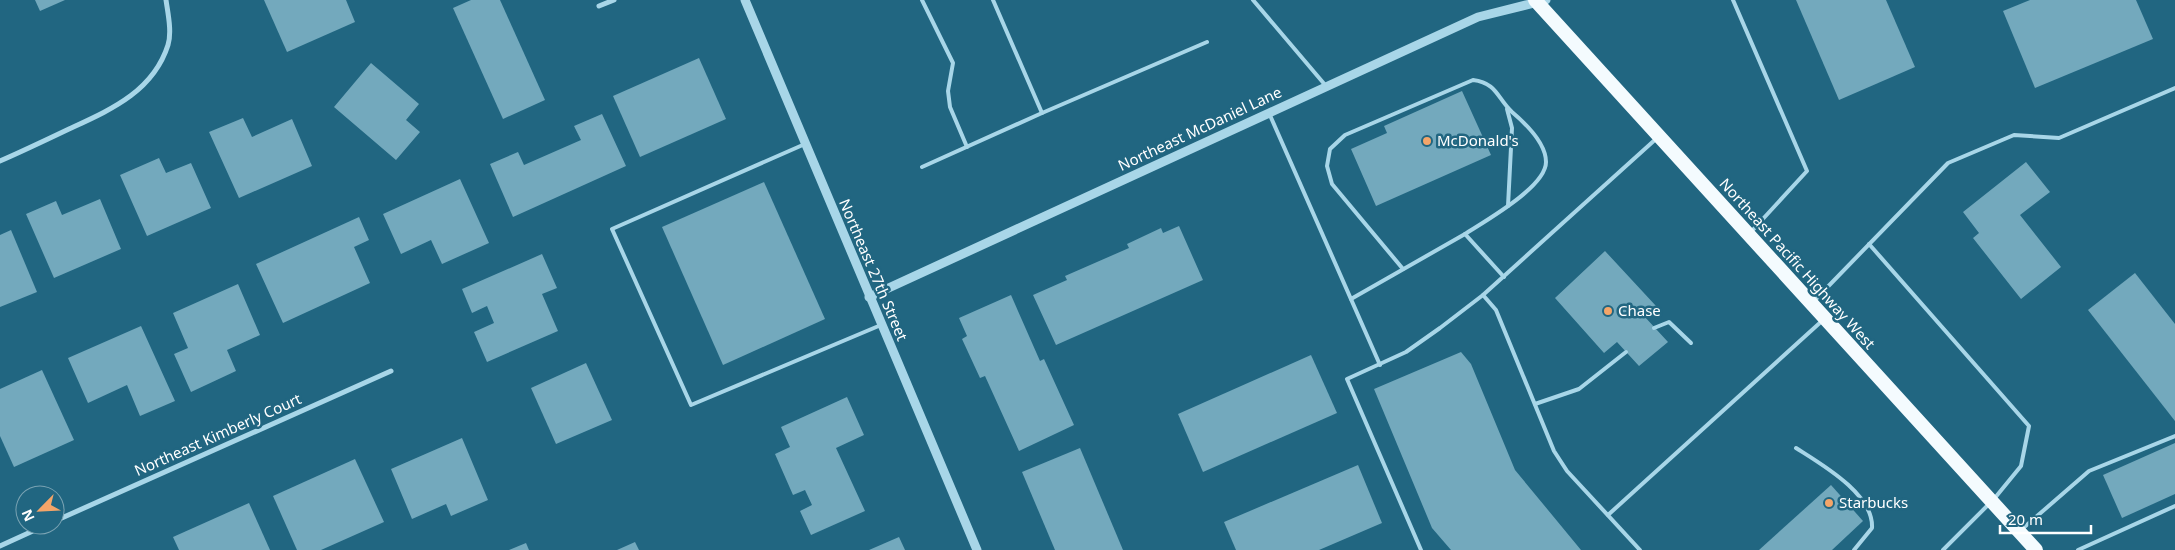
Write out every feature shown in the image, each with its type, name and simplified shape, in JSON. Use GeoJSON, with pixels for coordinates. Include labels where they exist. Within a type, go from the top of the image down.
{"type":"FeatureCollection","features":[{"type":"Feature","properties":{"kind":"highway","name":"Northeast Pacific Highway West"},"geometry":{"type":"LineString","coordinates":[[1540,1],[1659,136],[2036,550]]}},
{"type":"Feature","properties":{"kind":"street"},"geometry":{"type":"LineString","coordinates":[[0,161],[114,108],[142,88],[158,68],[168,44],[169,19],[166,0]]}},
{"type":"Feature","properties":{"kind":"street"},"geometry":{"type":"LineString","coordinates":[[599,6],[614,0]]}},
{"type":"Feature","properties":{"kind":"street","name":"Northeast 27th Street"},"geometry":{"type":"LineString","coordinates":[[745,0],[977,550]]}},
{"type":"Feature","properties":{"kind":"street","name":"Northeast McDaniel Lane"},"geometry":{"type":"LineString","coordinates":[[869,296],[1478,17],[1540,1]]}},
{"type":"Feature","properties":{"kind":"street","name":"Northeast Kimberly Court"},"geometry":{"type":"LineString","coordinates":[[65,517],[390,371]]}},
{"type":"Feature","properties":{"kind":"street"},"geometry":{"type":"LineString","coordinates":[[0,546],[24,535]]}},
{"type":"Feature","properties":{"kind":"lane"},"geometry":{"type":"LineString","coordinates":[[922,0],[953,63],[948,91],[950,107],[967,147]]}},
{"type":"Feature","properties":{"kind":"lane"},"geometry":{"type":"LineString","coordinates":[[994,0],[1042,113]]}},
{"type":"Feature","properties":{"kind":"lane"},"geometry":{"type":"LineString","coordinates":[[1253,0],[1326,86]]}},
{"type":"Feature","properties":{"kind":"lane"},"geometry":{"type":"LineString","coordinates":[[1733,0],[1807,171],[1748,234]]}},
{"type":"Feature","properties":{"kind":"lane"},"geometry":{"type":"LineString","coordinates":[[922,167],[1207,42]]}},
{"type":"Feature","properties":{"kind":"lane"},"geometry":{"type":"LineString","coordinates":[[1351,299],[1465,234],[1508,206],[1532,186],[1544,172],[1546,161],[1539,142],[1522,121],[1507,107],[1498,92],[1484,82],[1472,80],[1345,135],[1330,149],[1328,166],[1332,184],[1403,269]]}},
{"type":"Feature","properties":{"kind":"lane"},"geometry":{"type":"LineString","coordinates":[[1812,304],[1948,163],[2014,135],[2059,138],[2175,88]]}},
{"type":"Feature","properties":{"kind":"lane"},"geometry":{"type":"LineString","coordinates":[[1507,107],[1512,128],[1508,206]]}},
{"type":"Feature","properties":{"kind":"lane"},"geometry":{"type":"LineString","coordinates":[[1269,113],[1380,365]]}},
{"type":"Feature","properties":{"kind":"lane"},"geometry":{"type":"LineString","coordinates":[[1421,550],[1347,379],[1380,365],[1420,342],[1483,295],[1659,136]]}},
{"type":"Feature","properties":{"kind":"lane"},"geometry":{"type":"LineString","coordinates":[[805,144],[612,229],[692,405],[881,325]]}},
{"type":"Feature","properties":{"kind":"lane"},"geometry":{"type":"LineString","coordinates":[[1465,234],[1504,277]]}},
{"type":"Feature","properties":{"kind":"lane"},"geometry":{"type":"LineString","coordinates":[[1869,244],[2029,426],[2021,466],[1992,501],[1943,550]]}},
{"type":"Feature","properties":{"kind":"lane"},"geometry":{"type":"LineString","coordinates":[[1483,295],[1496,310],[1554,451],[1567,471],[1640,550]]}},
{"type":"Feature","properties":{"kind":"lane"},"geometry":{"type":"LineString","coordinates":[[1608,515],[1825,318]]}},
{"type":"Feature","properties":{"kind":"lane"},"geometry":{"type":"LineString","coordinates":[[1654,328],[1668,322],[1691,343]]}},
{"type":"Feature","properties":{"kind":"lane"},"geometry":{"type":"LineString","coordinates":[[1535,404],[1579,389],[1626,352]]}},
{"type":"Feature","properties":{"kind":"lane"},"geometry":{"type":"LineString","coordinates":[[2019,531],[2089,471],[2175,436]]}},
{"type":"Feature","properties":{"kind":"lane"},"geometry":{"type":"LineString","coordinates":[[1796,448],[1836,474],[1869,509],[1873,520],[1872,528],[1854,550]]}},
{"type":"Feature","properties":{"kind":"lane"},"geometry":{"type":"LineString","coordinates":[[2078,550],[2175,506]]}},
{"type":"Feature","properties":{"kind":"building"},"geometry":{"type":"Polygon","coordinates":[[[35,0],[65,0],[40,11],[35,0]]]}},
{"type":"Feature","properties":{"kind":"building"},"geometry":{"type":"Polygon","coordinates":[[[264,0],[346,0],[355,22],[287,52],[264,0]]]}},
{"type":"Feature","properties":{"kind":"building"},"geometry":{"type":"Polygon","coordinates":[[[471,0],[500,0],[545,100],[503,119],[453,8],[471,0]]]}},
{"type":"Feature","properties":{"kind":"building"},"geometry":{"type":"Polygon","coordinates":[[[1796,0],[1886,0],[1915,67],[1839,100],[1796,0]]]}},
{"type":"Feature","properties":{"kind":"building"},"geometry":{"type":"Polygon","coordinates":[[[2030,0],[2136,0],[2153,39],[2035,88],[2003,11],[2030,0]]]}},
{"type":"Feature","properties":{"kind":"building"},"geometry":{"type":"Polygon","coordinates":[[[699,58],[726,119],[640,157],[613,96],[699,58]]]}},
{"type":"Feature","properties":{"kind":"building"},"geometry":{"type":"Polygon","coordinates":[[[371,63],[419,104],[406,120],[420,132],[396,160],[334,107],[371,63]]]}},
{"type":"Feature","properties":{"kind":"building","name":"McDonald's"},"geometry":{"type":"Polygon","coordinates":[[[1462,91],[1491,155],[1376,206],[1351,149],[1387,133],[1384,126],[1462,91]]]}},
{"type":"Feature","properties":{"kind":"building"},"geometry":{"type":"Polygon","coordinates":[[[602,114],[626,166],[513,217],[490,164],[518,152],[524,165],[581,140],[574,126],[602,114]]]}},
{"type":"Feature","properties":{"kind":"building"},"geometry":{"type":"Polygon","coordinates":[[[243,118],[252,137],[292,119],[312,166],[239,198],[209,132],[243,118]]]}},
{"type":"Feature","properties":{"kind":"building"},"geometry":{"type":"Polygon","coordinates":[[[159,158],[166,173],[191,163],[211,208],[147,236],[120,175],[159,158]]]}},
{"type":"Feature","properties":{"kind":"building"},"geometry":{"type":"Polygon","coordinates":[[[2026,162],[2050,192],[2020,215],[2061,267],[2021,299],[1973,238],[1979,233],[1963,212],[2026,162]]]}},
{"type":"Feature","properties":{"kind":"building"},"geometry":{"type":"Polygon","coordinates":[[[460,179],[489,243],[442,264],[431,240],[401,254],[383,214],[460,179]]]}},
{"type":"Feature","properties":{"kind":"building"},"geometry":{"type":"Polygon","coordinates":[[[764,182],[825,319],[723,365],[662,227],[764,182]]]}},
{"type":"Feature","properties":{"kind":"building"},"geometry":{"type":"Polygon","coordinates":[[[100,199],[121,249],[54,278],[26,214],[56,201],[62,215],[100,199]]]}},
{"type":"Feature","properties":{"kind":"building"},"geometry":{"type":"Polygon","coordinates":[[[359,217],[369,240],[354,247],[370,283],[283,323],[256,264],[359,217]]]}},
{"type":"Feature","properties":{"kind":"building"},"geometry":{"type":"Polygon","coordinates":[[[1179,226],[1203,280],[1056,345],[1033,295],[1067,280],[1065,276],[1129,248],[1127,244],[1161,228],[1163,233],[1179,226]]]}},
{"type":"Feature","properties":{"kind":"building"},"geometry":{"type":"Polygon","coordinates":[[[11,230],[37,292],[0,307],[0,235],[11,230]]]}},
{"type":"Feature","properties":{"kind":"building","name":"Chase"},"geometry":{"type":"Polygon","coordinates":[[[1605,251],[1656,306],[1644,316],[1668,342],[1639,366],[1617,342],[1604,353],[1555,298],[1605,251]]]}},
{"type":"Feature","properties":{"kind":"building"},"geometry":{"type":"Polygon","coordinates":[[[542,254],[557,288],[542,294],[558,331],[487,362],[474,332],[494,323],[487,306],[472,313],[462,289],[542,254]]]}},
{"type":"Feature","properties":{"kind":"building"},"geometry":{"type":"Polygon","coordinates":[[[2135,273],[2175,324],[2175,421],[2088,310],[2135,273]]]}},
{"type":"Feature","properties":{"kind":"building"},"geometry":{"type":"Polygon","coordinates":[[[238,284],[260,335],[227,350],[236,371],[191,392],[174,354],[188,348],[173,313],[238,284]]]}},
{"type":"Feature","properties":{"kind":"building"},"geometry":{"type":"Polygon","coordinates":[[[1011,295],[1040,361],[1044,359],[1074,425],[1019,451],[985,376],[980,378],[962,339],[967,336],[959,318],[1011,295]]]}},
{"type":"Feature","properties":{"kind":"building"},"geometry":{"type":"Polygon","coordinates":[[[141,326],[175,401],[140,416],[127,385],[88,403],[68,358],[141,326]]]}},
{"type":"Feature","properties":{"kind":"building"},"geometry":{"type":"Polygon","coordinates":[[[1461,352],[1471,364],[1515,470],[1581,550],[1451,550],[1432,528],[1374,389],[1461,352]]]}},
{"type":"Feature","properties":{"kind":"building"},"geometry":{"type":"Polygon","coordinates":[[[1311,355],[1337,413],[1203,472],[1178,414],[1311,355]]]}},
{"type":"Feature","properties":{"kind":"building"},"geometry":{"type":"Polygon","coordinates":[[[586,363],[612,420],[556,444],[531,388],[586,363]]]}},
{"type":"Feature","properties":{"kind":"building"},"geometry":{"type":"Polygon","coordinates":[[[42,370],[74,440],[14,467],[0,436],[0,389],[42,370]]]}},
{"type":"Feature","properties":{"kind":"building"},"geometry":{"type":"Polygon","coordinates":[[[847,397],[864,435],[836,448],[865,511],[811,535],[800,511],[812,505],[805,490],[793,495],[775,454],[790,447],[781,427],[847,397]]]}},
{"type":"Feature","properties":{"kind":"building"},"geometry":{"type":"Polygon","coordinates":[[[462,438],[488,500],[451,516],[446,504],[412,519],[391,469],[462,438]]]}},
{"type":"Feature","properties":{"kind":"building"},"geometry":{"type":"Polygon","coordinates":[[[2175,443],[2175,494],[2122,518],[2103,475],[2175,443]]]}},
{"type":"Feature","properties":{"kind":"building"},"geometry":{"type":"Polygon","coordinates":[[[1080,448],[1123,550],[1055,550],[1022,472],[1080,448]]]}},
{"type":"Feature","properties":{"kind":"building"},"geometry":{"type":"Polygon","coordinates":[[[355,459],[384,522],[321,550],[297,550],[273,496],[355,459]]]}},
{"type":"Feature","properties":{"kind":"building"},"geometry":{"type":"Polygon","coordinates":[[[1358,465],[1382,523],[1319,550],[1236,550],[1224,522],[1358,465]]]}},
{"type":"Feature","properties":{"kind":"building","name":"Starbucks"},"geometry":{"type":"Polygon","coordinates":[[[1831,485],[1863,521],[1832,550],[1759,550],[1831,485]]]}},
{"type":"Feature","properties":{"kind":"building"},"geometry":{"type":"Polygon","coordinates":[[[249,503],[270,550],[179,550],[173,537],[249,503]]]}},
{"type":"Feature","properties":{"kind":"building"},"geometry":{"type":"Polygon","coordinates":[[[899,537],[905,550],[869,550],[899,537]]]}},
{"type":"Feature","properties":{"kind":"building"},"geometry":{"type":"Polygon","coordinates":[[[635,542],[639,550],[617,550],[635,542]]]}},
{"type":"Feature","properties":{"kind":"building"},"geometry":{"type":"Polygon","coordinates":[[[526,543],[529,550],[509,550],[526,543]]]}},
{"type":"Feature","properties":{"kind":"place","name":"McDonald's"},"geometry":{"type":"Point","coordinates":[1427,141]}},
{"type":"Feature","properties":{"kind":"place","name":"Chase"},"geometry":{"type":"Point","coordinates":[1608,311]}},
{"type":"Feature","properties":{"kind":"place","name":"Starbucks"},"geometry":{"type":"Point","coordinates":[1829,503]}}]}
